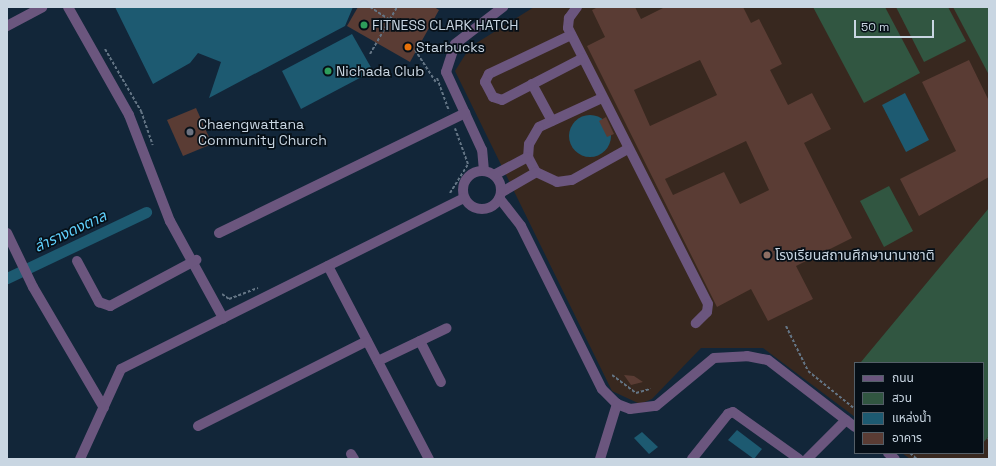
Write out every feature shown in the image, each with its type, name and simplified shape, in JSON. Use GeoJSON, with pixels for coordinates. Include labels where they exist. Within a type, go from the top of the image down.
{"type":"FeatureCollection","features":[{"type":"Feature","properties":{"kind":"street"},"geometry":{"type":"LineString","coordinates":[[7,26],[42,7]]}},
{"type":"Feature","properties":{"kind":"street"},"geometry":{"type":"LineString","coordinates":[[68,7],[129,115],[170,221],[194,261],[224,318]]}},
{"type":"Feature","properties":{"kind":"street"},"geometry":{"type":"LineString","coordinates":[[503,7],[463,35],[449,56],[446,72],[482,150],[489,173],[501,196],[521,226],[602,389],[617,404],[630,409],[656,406],[714,358],[747,356],[768,360],[854,426]]}},
{"type":"Feature","properties":{"kind":"street"},"geometry":{"type":"LineString","coordinates":[[577,7],[569,18],[572,35],[602,98],[708,304],[707,312],[696,323]]}},
{"type":"Feature","properties":{"kind":"street"},"geometry":{"type":"LineString","coordinates":[[572,35],[489,74],[485,82],[498,100],[583,58]]}},
{"type":"Feature","properties":{"kind":"street"},"geometry":{"type":"LineString","coordinates":[[532,84],[552,121]]}},
{"type":"Feature","properties":{"kind":"street"},"geometry":{"type":"LineString","coordinates":[[602,98],[539,127],[529,144],[528,157],[536,172],[558,182],[572,180],[628,149]]}},
{"type":"Feature","properties":{"kind":"street"},"geometry":{"type":"LineString","coordinates":[[219,233],[465,113]]}},
{"type":"Feature","properties":{"kind":"street"},"geometry":{"type":"LineString","coordinates":[[464,198],[467,178],[489,173],[515,164],[528,157]]}},
{"type":"Feature","properties":{"kind":"street"},"geometry":{"type":"LineString","coordinates":[[464,198],[475,209],[485,210],[522,180],[536,172]]}},
{"type":"Feature","properties":{"kind":"street"},"geometry":{"type":"LineString","coordinates":[[80,459],[121,369],[464,198]]}},
{"type":"Feature","properties":{"kind":"street"},"geometry":{"type":"LineString","coordinates":[[7,233],[14,245],[32,287],[104,408]]}},
{"type":"Feature","properties":{"kind":"street"},"geometry":{"type":"LineString","coordinates":[[77,261],[99,302],[110,306],[194,261]]}},
{"type":"Feature","properties":{"kind":"street"},"geometry":{"type":"LineString","coordinates":[[328,266],[429,459]]}},
{"type":"Feature","properties":{"kind":"street"},"geometry":{"type":"LineString","coordinates":[[378,361],[447,328]]}},
{"type":"Feature","properties":{"kind":"street"},"geometry":{"type":"LineString","coordinates":[[198,426],[368,341]]}},
{"type":"Feature","properties":{"kind":"street"},"geometry":{"type":"LineString","coordinates":[[420,341],[441,382]]}},
{"type":"Feature","properties":{"kind":"street"},"geometry":{"type":"LineString","coordinates":[[600,459],[617,404]]}},
{"type":"Feature","properties":{"kind":"street"},"geometry":{"type":"LineString","coordinates":[[692,459],[728,414],[733,412],[799,459]]}},
{"type":"Feature","properties":{"kind":"street"},"geometry":{"type":"LineString","coordinates":[[807,459],[846,420]]}},
{"type":"Feature","properties":{"kind":"path"},"geometry":{"type":"LineString","coordinates":[[370,7],[390,20]]}},
{"type":"Feature","properties":{"kind":"path"},"geometry":{"type":"LineString","coordinates":[[370,54],[397,7]]}},
{"type":"Feature","properties":{"kind":"path"},"geometry":{"type":"LineString","coordinates":[[103,46],[141,111],[154,147]]}},
{"type":"Feature","properties":{"kind":"path"},"geometry":{"type":"LineString","coordinates":[[415,50],[436,82],[452,119],[468,164],[451,192],[444,195]]}},
{"type":"Feature","properties":{"kind":"path"},"geometry":{"type":"LineString","coordinates":[[436,82],[439,74]]}},
{"type":"Feature","properties":{"kind":"path"},"geometry":{"type":"LineString","coordinates":[[219,292],[229,299],[265,286]]}},
{"type":"Feature","properties":{"kind":"path"},"geometry":{"type":"LineString","coordinates":[[786,326],[808,371],[854,408]]}},
{"type":"Feature","properties":{"kind":"path"},"geometry":{"type":"LineString","coordinates":[[612,375],[636,393],[650,389]]}},
{"type":"Feature","properties":{"kind":"shaded area","name":"โรงเรียนสถานศึกษานานาชาติ"},"geometry":{"type":"Polygon","coordinates":[[[534,7],[989,7],[989,459],[910,459],[903,454],[984,454],[984,362],[854,362],[854,416],[763,348],[701,348],[652,399],[640,404],[612,391],[455,71],[470,47],[534,7]]]}},
{"type":"Feature","properties":{"kind":"green space"},"geometry":{"type":"Polygon","coordinates":[[[813,7],[885,7],[920,73],[864,103],[813,7]]]}},
{"type":"Feature","properties":{"kind":"green space"},"geometry":{"type":"Polygon","coordinates":[[[896,7],[948,7],[966,41],[924,62],[896,7]]]}},
{"type":"Feature","properties":{"kind":"green space"},"geometry":{"type":"Polygon","coordinates":[[[953,7],[989,7],[989,75],[953,7]]]}},
{"type":"Feature","properties":{"kind":"green space"},"geometry":{"type":"Polygon","coordinates":[[[889,186],[913,231],[884,247],[860,201],[889,186]]]}},
{"type":"Feature","properties":{"kind":"green space"},"geometry":{"type":"Polygon","coordinates":[[[989,208],[989,436],[984,442],[984,362],[861,362],[989,208]]]}},
{"type":"Feature","properties":{"kind":"water"},"geometry":{"type":"Polygon","coordinates":[[[115,7],[353,7],[345,26],[209,98],[221,62],[198,53],[190,63],[153,84],[115,7]]]}},
{"type":"Feature","properties":{"kind":"water","name":"Nichada Club"},"geometry":{"type":"Polygon","coordinates":[[[352,34],[373,71],[301,109],[282,71],[352,34]]]}},
{"type":"Feature","properties":{"kind":"water"},"geometry":{"type":"Polygon","coordinates":[[[905,93],[929,140],[906,152],[882,105],[905,93]]]}},
{"type":"Feature","properties":{"kind":"water"},"geometry":{"type":"Polygon","coordinates":[[[586,115],[594,115],[602,118],[608,124],[611,136],[608,148],[602,154],[594,157],[586,157],[578,154],[572,148],[569,140],[569,132],[572,124],[578,118],[586,115]]]}},
{"type":"Feature","properties":{"kind":"water"},"geometry":{"type":"Polygon","coordinates":[[[737,430],[762,449],[754,459],[728,440],[737,430]]]}},
{"type":"Feature","properties":{"kind":"water"},"geometry":{"type":"Polygon","coordinates":[[[642,432],[658,447],[649,454],[634,438],[642,432]]]}},
{"type":"Feature","properties":{"kind":"building"},"geometry":{"type":"Polygon","coordinates":[[[358,7],[434,7],[439,10],[410,62],[347,26],[358,7]]]}},
{"type":"Feature","properties":{"kind":"building"},"geometry":{"type":"Polygon","coordinates":[[[598,7],[635,7],[641,19],[665,7],[743,7],[751,23],[759,19],[782,64],[770,70],[788,105],[812,93],[831,129],[804,143],[852,238],[796,266],[813,299],[768,321],[751,289],[717,307],[587,46],[605,37],[592,10],[598,7]],[[700,60],[634,90],[650,126],[717,95],[700,60]],[[746,141],[665,179],[673,195],[724,172],[740,204],[769,190],[746,141]]]}},
{"type":"Feature","properties":{"kind":"building"},"geometry":{"type":"Polygon","coordinates":[[[969,60],[989,101],[989,177],[919,216],[900,179],[956,151],[922,82],[969,60]]]}},
{"type":"Feature","properties":{"kind":"building","name":"Chaengwattana Community Church"},"geometry":{"type":"Polygon","coordinates":[[[196,108],[212,144],[183,156],[167,120],[196,108]]]}},
{"type":"Feature","properties":{"kind":"building"},"geometry":{"type":"Polygon","coordinates":[[[606,117],[614,134],[607,137],[599,121],[606,117]]]}},
{"type":"Feature","properties":{"kind":"building"},"geometry":{"type":"Polygon","coordinates":[[[624,375],[634,376],[643,382],[631,385],[624,375]]]}},
{"type":"Feature","properties":{"kind":"waterway","name":"ลำรางดงตาล"},"geometry":{"type":"LineString","coordinates":[[7,278],[146,212]]}},
{"type":"Feature","properties":{"kind":"place","name":"FITNESS CLARK HATCH"},"geometry":{"type":"Point","coordinates":[364,25]}},
{"type":"Feature","properties":{"kind":"place","name":"Starbucks"},"geometry":{"type":"Point","coordinates":[408,47]}},
{"type":"Feature","properties":{"kind":"place","name":"Nichada Club"},"geometry":{"type":"Point","coordinates":[328,71]}},
{"type":"Feature","properties":{"kind":"place","name":"Chaengwattana Community Church"},"geometry":{"type":"Point","coordinates":[190,132]}},
{"type":"Feature","properties":{"kind":"place","name":"โรงเรียนสถานศึกษานานาชาติ"},"geometry":{"type":"Point","coordinates":[767,255]}}]}
